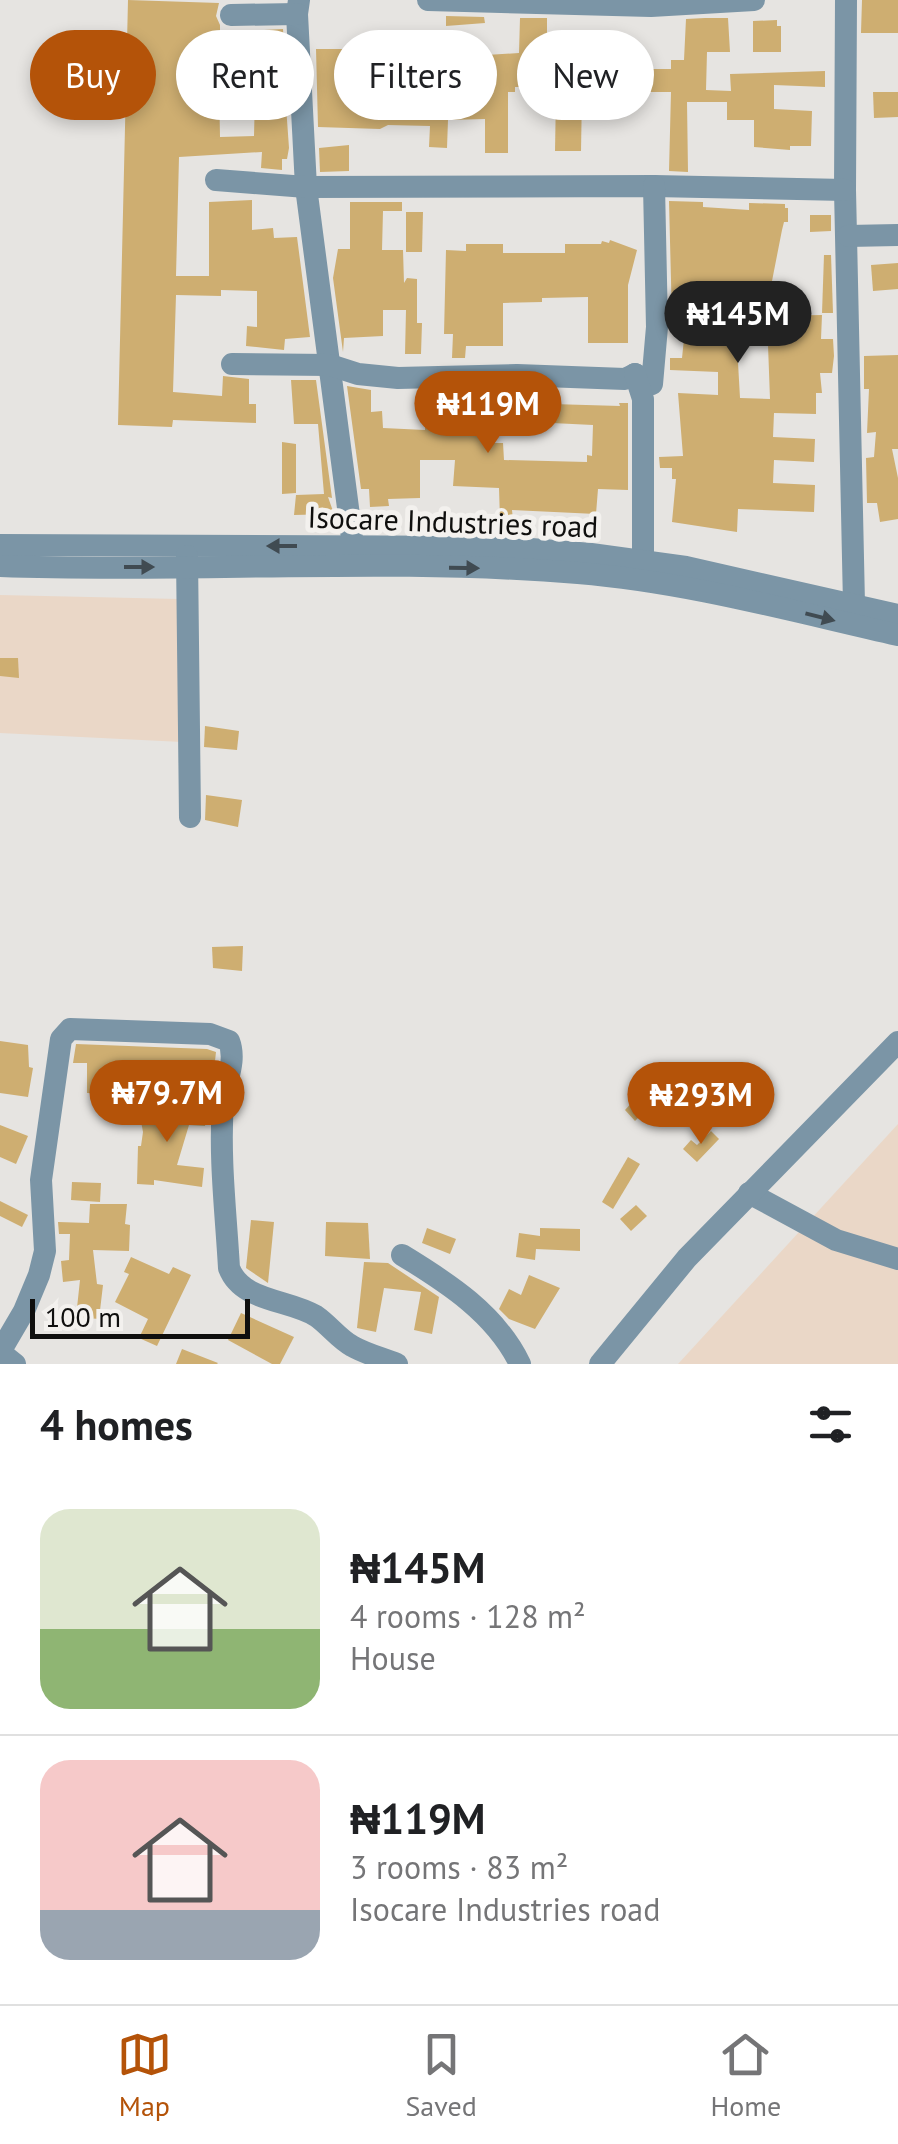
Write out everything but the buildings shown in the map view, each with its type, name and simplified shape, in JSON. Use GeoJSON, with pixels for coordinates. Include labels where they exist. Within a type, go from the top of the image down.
{"type":"FeatureCollection","features":[{"type":"Feature","properties":{"kind":"street"},"geometry":{"type":"LineString","coordinates":[[428,0],[651,6],[754,0]]}},
{"type":"Feature","properties":{"kind":"street"},"geometry":{"type":"LineString","coordinates":[[822,0],[846,0],[844,190],[854,604]]}},
{"type":"Feature","properties":{"kind":"street"},"geometry":{"type":"LineString","coordinates":[[231,15],[298,7],[306,187],[353,546]]}},
{"type":"Feature","properties":{"kind":"street"},"geometry":{"type":"LineString","coordinates":[[216,180],[306,187],[844,190]]}},
{"type":"Feature","properties":{"kind":"street"},"geometry":{"type":"LineString","coordinates":[[634,374],[652,384],[656,327],[654,186]]}},
{"type":"Feature","properties":{"kind":"street"},"geometry":{"type":"LineString","coordinates":[[848,236],[898,235]]}},
{"type":"Feature","properties":{"kind":"street"},"geometry":{"type":"LineString","coordinates":[[232,364],[330,366],[358,374],[398,378],[517,375],[624,379],[634,374]]}},
{"type":"Feature","properties":{"kind":"street"},"geometry":{"type":"LineString","coordinates":[[634,374],[643,399],[643,560]]}},
{"type":"Feature","properties":{"kind":"street","name":"Isocare Industries road"},"geometry":{"type":"LineString","coordinates":[[0,544],[594,575],[726,593],[898,635]]}},
{"type":"Feature","properties":{"kind":"street","name":"Isocare Industries road"},"geometry":{"type":"LineString","coordinates":[[0,566],[353,546],[507,548],[643,560],[728,575],[898,615]]}},
{"type":"Feature","properties":{"kind":"street"},"geometry":{"type":"LineString","coordinates":[[188,556],[190,817]]}},
{"type":"Feature","properties":{"kind":"street"},"geometry":{"type":"LineString","coordinates":[[15,1364],[0,1352],[24,1311],[45,1251],[41,1180],[61,1038],[70,1029],[210,1034],[229,1041],[232,1064],[224,1100],[224,1178],[229,1268],[233,1279],[246,1290],[304,1310],[350,1346],[396,1364]]}},
{"type":"Feature","properties":{"kind":"street"},"geometry":{"type":"LineString","coordinates":[[600,1364],[686,1258],[898,1042]]}},
{"type":"Feature","properties":{"kind":"street"},"geometry":{"type":"LineString","coordinates":[[749,1193],[836,1240],[898,1259]]}},
{"type":"Feature","properties":{"kind":"street"},"geometry":{"type":"LineString","coordinates":[[402,1256],[450,1284],[511,1344],[520,1364]]}},
{"type":"Feature","properties":{"kind":"shaded area"},"geometry":{"type":"Polygon","coordinates":[[[0,595],[179,599],[182,742],[0,733],[0,595]]]}},
{"type":"Feature","properties":{"kind":"shaded area"},"geometry":{"type":"Polygon","coordinates":[[[898,1124],[898,1364],[678,1364],[898,1124]]]}}]}
